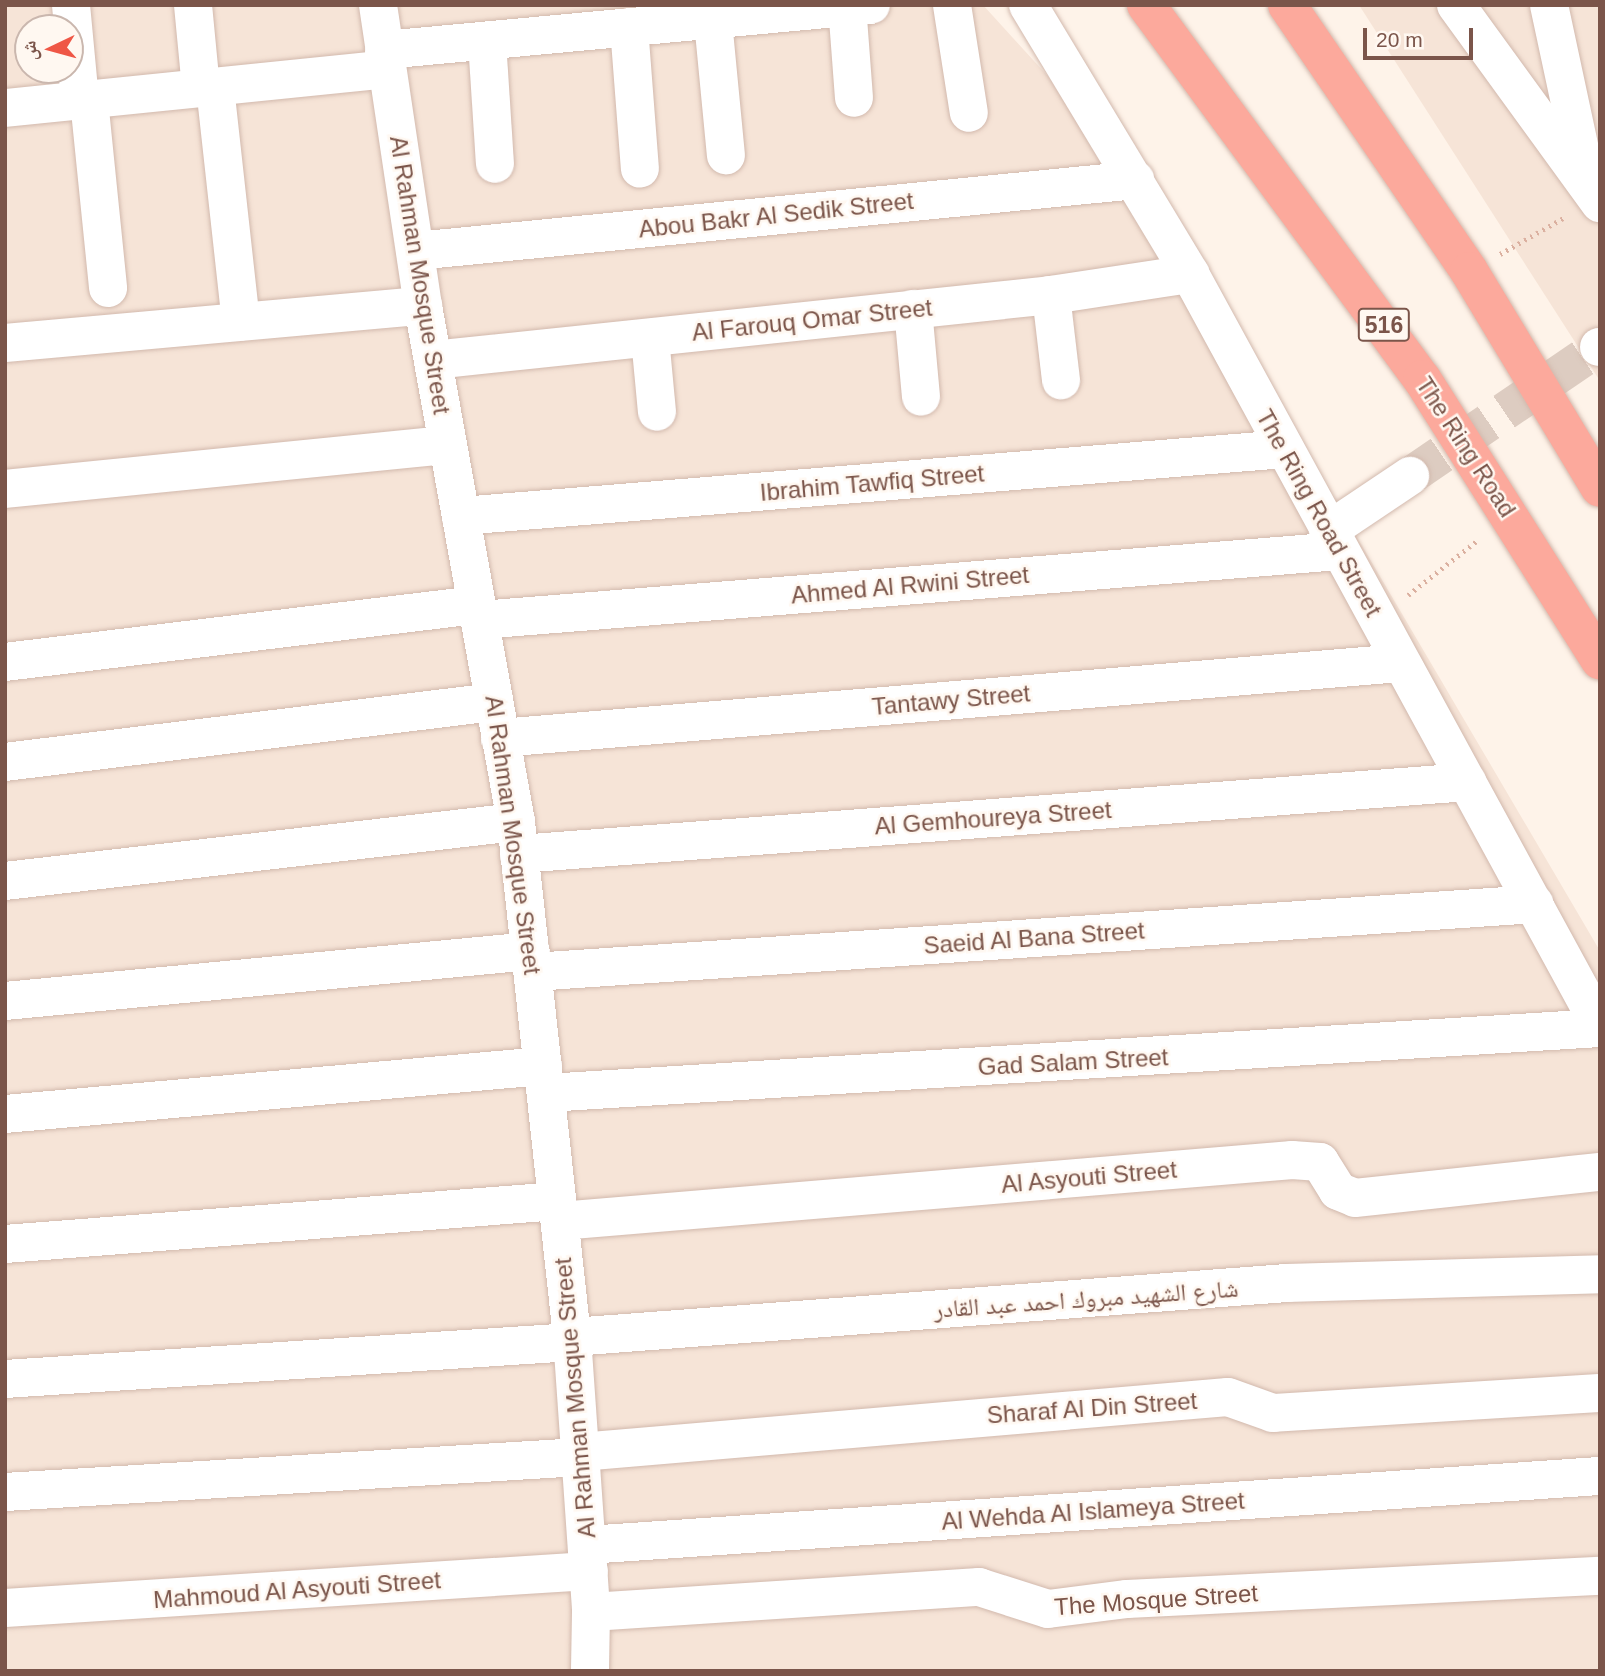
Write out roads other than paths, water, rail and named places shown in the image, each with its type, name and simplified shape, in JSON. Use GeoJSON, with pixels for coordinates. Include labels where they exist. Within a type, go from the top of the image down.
{"type":"FeatureCollection","features":[{"type":"Feature","properties":{"kind":"highway","name":"The Ring Road"},"geometry":{"type":"LineString","coordinates":[[1146,5],[1329,247],[1510,515],[1600,661]]}},
{"type":"Feature","properties":{"kind":"highway"},"geometry":{"type":"LineString","coordinates":[[1287,5],[1469,271],[1600,488]]}},
{"type":"Feature","properties":{"kind":"street"},"geometry":{"type":"LineString","coordinates":[[71,5],[108,288]]}},
{"type":"Feature","properties":{"kind":"street"},"geometry":{"type":"LineString","coordinates":[[193,5],[208,87],[241,322]]}},
{"type":"Feature","properties":{"kind":"street","name":"Al Rahman Mosque Street"},"geometry":{"type":"LineString","coordinates":[[377,5],[423,306],[517,838],[573,1340],[592,1612],[590,1671]]}},
{"type":"Feature","properties":{"kind":"street"},"geometry":{"type":"LineString","coordinates":[[952,5],[969,113]]}},
{"type":"Feature","properties":{"kind":"street","name":"The Ring Road Street"},"geometry":{"type":"LineString","coordinates":[[1028,5],[1136,180],[1190,274],[1600,1027]]}},
{"type":"Feature","properties":{"kind":"street"},"geometry":{"type":"LineString","coordinates":[[1456,5],[1585,164]]}},
{"type":"Feature","properties":{"kind":"street"},"geometry":{"type":"LineString","coordinates":[[1549,5],[1585,164],[1600,203]]}},
{"type":"Feature","properties":{"kind":"street"},"geometry":{"type":"LineString","coordinates":[[5,108],[208,87],[385,59],[487,41],[547,20],[629,27],[855,6],[854,98]]}},
{"type":"Feature","properties":{"kind":"street"},"geometry":{"type":"LineString","coordinates":[[713,21],[726,155]]}},
{"type":"Feature","properties":{"kind":"street"},"geometry":{"type":"LineString","coordinates":[[629,27],[640,169]]}},
{"type":"Feature","properties":{"kind":"street"},"geometry":{"type":"LineString","coordinates":[[487,41],[495,164]]}},
{"type":"Feature","properties":{"kind":"street","name":"Abou Bakr Al Sedik Street"},"geometry":{"type":"LineString","coordinates":[[416,251],[1136,180]]}},
{"type":"Feature","properties":{"kind":"street","name":"Al Farouq Omar Street"},"geometry":{"type":"LineString","coordinates":[[433,360],[1051,295],[1190,274]]}},
{"type":"Feature","properties":{"kind":"street"},"geometry":{"type":"LineString","coordinates":[[1051,295],[1061,380]]}},
{"type":"Feature","properties":{"kind":"street"},"geometry":{"type":"LineString","coordinates":[[5,343],[423,306]]}},
{"type":"Feature","properties":{"kind":"street"},"geometry":{"type":"LineString","coordinates":[[912,309],[921,397]]}},
{"type":"Feature","properties":{"kind":"street"},"geometry":{"type":"LineString","coordinates":[[650,338],[657,412]]}},
{"type":"Feature","properties":{"kind":"street"},"geometry":{"type":"LineString","coordinates":[[5,489],[447,444]]}},
{"type":"Feature","properties":{"kind":"street","name":"Ibrahim Tawfiq Street"},"geometry":{"type":"LineString","coordinates":[[461,516],[1284,449]]}},
{"type":"Feature","properties":{"kind":"street"},"geometry":{"type":"LineString","coordinates":[[1334,541],[1410,476]]}},
{"type":"Feature","properties":{"kind":"street","name":"Ahmed Al Rwini Street"},"geometry":{"type":"LineString","coordinates":[[5,662],[478,612],[1334,541]]}},
{"type":"Feature","properties":{"kind":"street","name":"Tantawy Street"},"geometry":{"type":"LineString","coordinates":[[5,762],[497,720],[1401,663]]}},
{"type":"Feature","properties":{"kind":"street","name":"Al Gemhoureya Street"},"geometry":{"type":"LineString","coordinates":[[5,881],[517,838],[1467,782]]}},
{"type":"Feature","properties":{"kind":"street","name":"Saeid Al Bana Street"},"geometry":{"type":"LineString","coordinates":[[5,1001],[532,961],[1535,904]]}},
{"type":"Feature","properties":{"kind":"street","name":"Gad Salam Street"},"geometry":{"type":"LineString","coordinates":[[5,1114],[545,1080],[1600,1027]]}},
{"type":"Feature","properties":{"kind":"street","name":"Al Asyouti Street"},"geometry":{"type":"LineString","coordinates":[[559,1211],[1292,1160],[1320,1162],[1338,1191],[1354,1198],[1600,1172]]}},
{"type":"Feature","properties":{"kind":"street"},"geometry":{"type":"LineString","coordinates":[[5,1244],[559,1211]]}},
{"type":"Feature","properties":{"kind":"street","name":"شارع الشهيد مبروك احمد عبد القادر"},"geometry":{"type":"LineString","coordinates":[[5,1379],[573,1340],[1286,1283],[1600,1274]]}},
{"type":"Feature","properties":{"kind":"street","name":"Sharaf Al Din Street"},"geometry":{"type":"LineString","coordinates":[[5,1492],[581,1454],[1228,1397],[1273,1413],[1600,1393]]}},
{"type":"Feature","properties":{"kind":"street","name":"Al Wehda Al Islameya Street"},"geometry":{"type":"LineString","coordinates":[[588,1558],[1600,1476]]}},
{"type":"Feature","properties":{"kind":"street","name":"Mahmoud Al Asyouti Street"},"geometry":{"type":"LineString","coordinates":[[5,1608],[588,1558]]}},
{"type":"Feature","properties":{"kind":"street","name":"The Mosque Street"},"geometry":{"type":"LineString","coordinates":[[592,1612],[979,1587],[1048,1609],[1127,1600],[1600,1576]]}},
{"type":"Feature","properties":{"kind":"tunnel"},"geometry":{"type":"LineString","coordinates":[[1410,476],[1599,347]]}}]}
